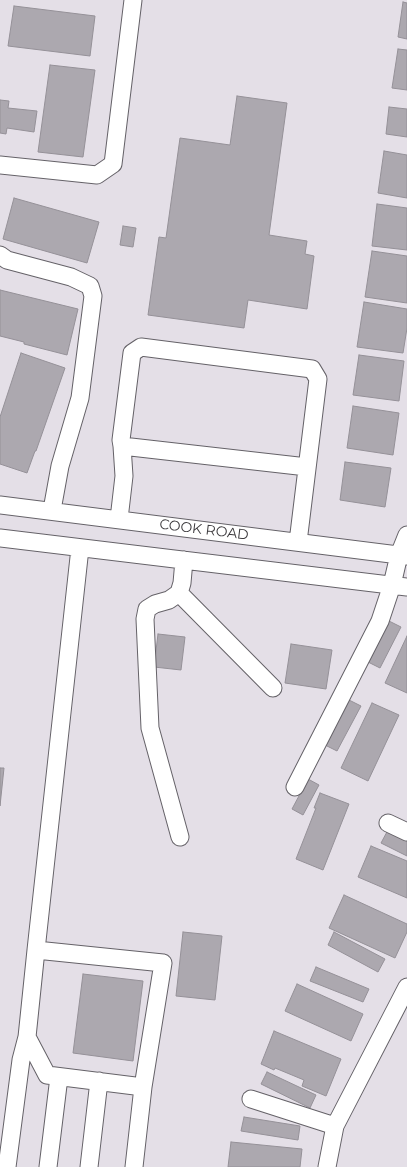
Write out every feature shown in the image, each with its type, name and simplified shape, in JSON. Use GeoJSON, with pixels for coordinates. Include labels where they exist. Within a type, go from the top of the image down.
{"type":"FeatureCollection","features":[{"type":"Feature","properties":{"kind":"street"},"geometry":{"type":"LineString","coordinates":[[0,166],[97,175],[112,164],[133,0]]}},
{"type":"Feature","properties":{"kind":"street"},"geometry":{"type":"LineString","coordinates":[[0,255],[7,260],[71,277],[90,286],[93,296],[80,398],[60,466],[52,510]]}},
{"type":"Feature","properties":{"kind":"street"},"geometry":{"type":"LineString","coordinates":[[119,519],[124,476],[121,440],[132,353],[141,347],[312,369],[318,379],[298,542]]}},
{"type":"Feature","properties":{"kind":"street"},"geometry":{"type":"LineString","coordinates":[[122,446],[307,467]]}},
{"type":"Feature","properties":{"kind":"street","name":"COOK ROAD"},"geometry":{"type":"LineString","coordinates":[[0,505],[52,510],[403,556]]}},
{"type":"Feature","properties":{"kind":"street"},"geometry":{"type":"LineString","coordinates":[[295,787],[380,620],[400,586],[407,535]]}},
{"type":"Feature","properties":{"kind":"street"},"geometry":{"type":"LineString","coordinates":[[0,538],[400,586]]}},
{"type":"Feature","properties":{"kind":"street"},"geometry":{"type":"LineString","coordinates":[[7,1167],[21,1060],[27,1037],[80,548]]}},
{"type":"Feature","properties":{"kind":"street"},"geometry":{"type":"LineString","coordinates":[[180,837],[150,728],[145,619],[147,608],[169,600],[179,594],[182,583],[184,560]]}},
{"type":"Feature","properties":{"kind":"street"},"geometry":{"type":"LineString","coordinates":[[179,594],[274,688]]}},
{"type":"Feature","properties":{"kind":"street"},"geometry":{"type":"LineString","coordinates":[[388,823],[407,832]]}},
{"type":"Feature","properties":{"kind":"street"},"geometry":{"type":"LineString","coordinates":[[36,950],[163,963],[143,1087],[134,1167]]}},
{"type":"Feature","properties":{"kind":"street"},"geometry":{"type":"LineString","coordinates":[[327,1167],[335,1126],[407,987]]}},
{"type":"Feature","properties":{"kind":"street"},"geometry":{"type":"LineString","coordinates":[[27,1037],[47,1075],[143,1087]]}},
{"type":"Feature","properties":{"kind":"street"},"geometry":{"type":"LineString","coordinates":[[48,1167],[58,1076]]}},
{"type":"Feature","properties":{"kind":"street"},"geometry":{"type":"LineString","coordinates":[[89,1167],[99,1081]]}},
{"type":"Feature","properties":{"kind":"street"},"geometry":{"type":"LineString","coordinates":[[252,1098],[335,1126]]}},
{"type":"Feature","properties":{"kind":"building"},"geometry":{"type":"Polygon","coordinates":[[[403,2],[407,3],[407,39],[398,37],[403,2]]]}},
{"type":"Feature","properties":{"kind":"building"},"geometry":{"type":"Polygon","coordinates":[[[14,6],[95,16],[90,56],[8,46],[14,6]]]}},
{"type":"Feature","properties":{"kind":"building"},"geometry":{"type":"Polygon","coordinates":[[[398,49],[407,50],[407,90],[392,88],[398,49]]]}},
{"type":"Feature","properties":{"kind":"building"},"geometry":{"type":"Polygon","coordinates":[[[50,65],[95,70],[83,157],[38,152],[50,65]]]}},
{"type":"Feature","properties":{"kind":"building"},"geometry":{"type":"Polygon","coordinates":[[[237,96],[287,103],[269,235],[307,241],[305,254],[314,256],[307,309],[248,300],[244,328],[148,315],[159,237],[166,238],[180,138],[230,145],[237,96]]]}},
{"type":"Feature","properties":{"kind":"building"},"geometry":{"type":"Polygon","coordinates":[[[0,100],[9,101],[8,108],[37,111],[34,132],[7,128],[6,134],[0,133],[0,100]]]}},
{"type":"Feature","properties":{"kind":"building"},"geometry":{"type":"Polygon","coordinates":[[[389,107],[407,109],[407,137],[386,134],[389,107]]]}},
{"type":"Feature","properties":{"kind":"building"},"geometry":{"type":"Polygon","coordinates":[[[384,151],[407,155],[407,198],[378,193],[384,151]]]}},
{"type":"Feature","properties":{"kind":"building"},"geometry":{"type":"Polygon","coordinates":[[[14,198],[99,222],[87,263],[3,239],[14,198]]]}},
{"type":"Feature","properties":{"kind":"building"},"geometry":{"type":"Polygon","coordinates":[[[377,204],[407,208],[407,250],[372,246],[377,204]]]}},
{"type":"Feature","properties":{"kind":"building"},"geometry":{"type":"Polygon","coordinates":[[[123,226],[136,228],[133,247],[120,245],[123,226]]]}},
{"type":"Feature","properties":{"kind":"building"},"geometry":{"type":"Polygon","coordinates":[[[372,251],[407,256],[407,303],[365,297],[372,251]]]}},
{"type":"Feature","properties":{"kind":"building"},"geometry":{"type":"Polygon","coordinates":[[[0,290],[78,309],[67,355],[0,336],[0,290]]]}},
{"type":"Feature","properties":{"kind":"building"},"geometry":{"type":"Polygon","coordinates":[[[364,302],[407,309],[407,328],[403,353],[357,347],[364,302]]]}},
{"type":"Feature","properties":{"kind":"building"},"geometry":{"type":"Polygon","coordinates":[[[21,353],[65,368],[27,473],[0,464],[0,417],[21,353]]]}},
{"type":"Feature","properties":{"kind":"building"},"geometry":{"type":"Polygon","coordinates":[[[359,355],[404,361],[399,401],[353,395],[359,355]]]}},
{"type":"Feature","properties":{"kind":"building"},"geometry":{"type":"Polygon","coordinates":[[[353,406],[399,413],[393,455],[347,448],[353,406]]]}},
{"type":"Feature","properties":{"kind":"building"},"geometry":{"type":"Polygon","coordinates":[[[345,462],[391,468],[385,507],[340,500],[345,462]]]}},
{"type":"Feature","properties":{"kind":"building"},"geometry":{"type":"Polygon","coordinates":[[[389,621],[401,627],[380,668],[368,662],[389,621]]]}},
{"type":"Feature","properties":{"kind":"building"},"geometry":{"type":"Polygon","coordinates":[[[158,634],[185,637],[181,670],[154,667],[158,634]]]}},
{"type":"Feature","properties":{"kind":"building"},"geometry":{"type":"Polygon","coordinates":[[[407,636],[407,693],[385,683],[407,636]]]}},
{"type":"Feature","properties":{"kind":"building"},"geometry":{"type":"Polygon","coordinates":[[[291,644],[332,650],[326,689],[285,683],[291,644]]]}},
{"type":"Feature","properties":{"kind":"building"},"geometry":{"type":"Polygon","coordinates":[[[349,700],[361,706],[337,751],[325,745],[349,700]]]}},
{"type":"Feature","properties":{"kind":"building"},"geometry":{"type":"Polygon","coordinates":[[[372,703],[399,715],[368,781],[341,768],[372,703]]]}},
{"type":"Feature","properties":{"kind":"building"},"geometry":{"type":"Polygon","coordinates":[[[0,768],[4,768],[0,806],[0,768]]]}},
{"type":"Feature","properties":{"kind":"building"},"geometry":{"type":"Polygon","coordinates":[[[308,779],[319,785],[303,815],[292,809],[308,779]]]}},
{"type":"Feature","properties":{"kind":"building"},"geometry":{"type":"Polygon","coordinates":[[[320,793],[349,804],[323,870],[296,859],[316,808],[314,808],[320,793]]]}},
{"type":"Feature","properties":{"kind":"building"},"geometry":{"type":"Polygon","coordinates":[[[388,830],[407,840],[407,856],[381,843],[388,830]]]}},
{"type":"Feature","properties":{"kind":"building"},"geometry":{"type":"Polygon","coordinates":[[[371,846],[407,861],[407,898],[358,877],[371,846]]]}},
{"type":"Feature","properties":{"kind":"building"},"geometry":{"type":"Polygon","coordinates":[[[344,895],[407,924],[407,932],[395,958],[329,928],[344,895]]]}},
{"type":"Feature","properties":{"kind":"building"},"geometry":{"type":"Polygon","coordinates":[[[183,932],[222,936],[215,1000],[176,996],[183,932]]]}},
{"type":"Feature","properties":{"kind":"building"},"geometry":{"type":"Polygon","coordinates":[[[334,932],[385,959],[378,972],[328,945],[334,932]]]}},
{"type":"Feature","properties":{"kind":"building"},"geometry":{"type":"Polygon","coordinates":[[[316,967],[369,989],[363,1002],[310,981],[316,967]]]}},
{"type":"Feature","properties":{"kind":"building"},"geometry":{"type":"Polygon","coordinates":[[[83,974],[143,981],[133,1061],[73,1053],[83,974]]]}},
{"type":"Feature","properties":{"kind":"building"},"geometry":{"type":"Polygon","coordinates":[[[297,984],[363,1014],[351,1041],[285,1011],[297,984]]]}},
{"type":"Feature","properties":{"kind":"building"},"geometry":{"type":"Polygon","coordinates":[[[274,1031],[341,1059],[326,1096],[302,1086],[304,1080],[261,1064],[274,1031]]]}},
{"type":"Feature","properties":{"kind":"building"},"geometry":{"type":"Polygon","coordinates":[[[267,1072],[316,1095],[310,1108],[261,1084],[267,1072]]]}},
{"type":"Feature","properties":{"kind":"building"},"geometry":{"type":"Polygon","coordinates":[[[244,1117],[300,1126],[298,1140],[241,1131],[244,1117]]]}},
{"type":"Feature","properties":{"kind":"building"},"geometry":{"type":"Polygon","coordinates":[[[231,1142],[302,1149],[300,1167],[228,1167],[231,1142]]]}}]}
